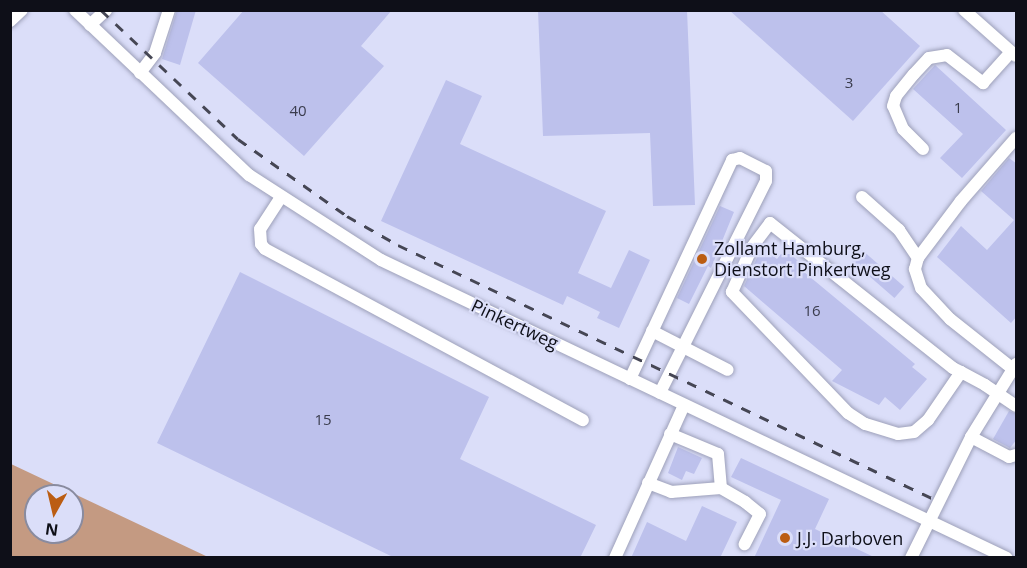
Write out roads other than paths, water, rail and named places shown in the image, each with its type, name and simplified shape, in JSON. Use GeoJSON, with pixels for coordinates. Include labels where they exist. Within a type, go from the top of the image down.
{"type":"FeatureCollection","features":[{"type":"Feature","properties":{"kind":"street"},"geometry":{"type":"LineString","coordinates":[[10,21],[22,10]]}},
{"type":"Feature","properties":{"kind":"street","name":"Pinkertweg"},"geometry":{"type":"LineString","coordinates":[[75,10],[249,175],[381,260],[928,520],[982,552],[1007,558]]}},
{"type":"Feature","properties":{"kind":"street"},"geometry":{"type":"LineString","coordinates":[[90,25],[106,10]]}},
{"type":"Feature","properties":{"kind":"street"},"geometry":{"type":"LineString","coordinates":[[140,73],[155,53],[169,10]]}},
{"type":"Feature","properties":{"kind":"street"},"geometry":{"type":"LineString","coordinates":[[923,149],[903,129],[893,106],[896,96],[929,58],[947,55],[983,83],[1014,54],[964,10]]}},
{"type":"Feature","properties":{"kind":"street"},"geometry":{"type":"LineString","coordinates":[[911,558],[971,437],[995,394],[1015,366],[965,332],[921,288],[915,269],[918,258],[961,201],[1017,138]]}},
{"type":"Feature","properties":{"kind":"street"},"geometry":{"type":"LineString","coordinates":[[630,379],[732,160],[740,158],[766,171],[766,181],[660,393]]}},
{"type":"Feature","properties":{"kind":"street"},"geometry":{"type":"LineString","coordinates":[[281,197],[260,229],[261,244],[265,249],[583,420]]}},
{"type":"Feature","properties":{"kind":"street"},"geometry":{"type":"LineString","coordinates":[[862,197],[899,230],[918,258]]}},
{"type":"Feature","properties":{"kind":"street"},"geometry":{"type":"LineString","coordinates":[[961,372],[928,420],[914,432],[898,434],[865,424],[848,413],[732,292],[752,247],[770,223],[961,372],[1017,406]]}},
{"type":"Feature","properties":{"kind":"street"},"geometry":{"type":"LineString","coordinates":[[652,331],[728,370]]}},
{"type":"Feature","properties":{"kind":"street"},"geometry":{"type":"LineString","coordinates":[[615,558],[684,405]]}},
{"type":"Feature","properties":{"kind":"street"},"geometry":{"type":"LineString","coordinates":[[670,434],[718,454],[721,488]]}},
{"type":"Feature","properties":{"kind":"street"},"geometry":{"type":"LineString","coordinates":[[971,437],[1009,457],[1017,455]]}},
{"type":"Feature","properties":{"kind":"street"},"geometry":{"type":"LineString","coordinates":[[648,483],[671,492],[721,488],[760,514],[745,544]]}},
{"type":"Feature","properties":{"kind":"railway"},"geometry":{"type":"LineString","coordinates":[[101,10],[238,139],[347,216],[398,245],[938,501]]}},
{"type":"Feature","properties":{"kind":"place","name":"Zollamt Hamburg, Dienstort Pinkertweg"},"geometry":{"type":"Point","coordinates":[702,259]}},
{"type":"Feature","properties":{"kind":"place","name":"J.J. Darboven"},"geometry":{"type":"Point","coordinates":[785,538]}}]}
